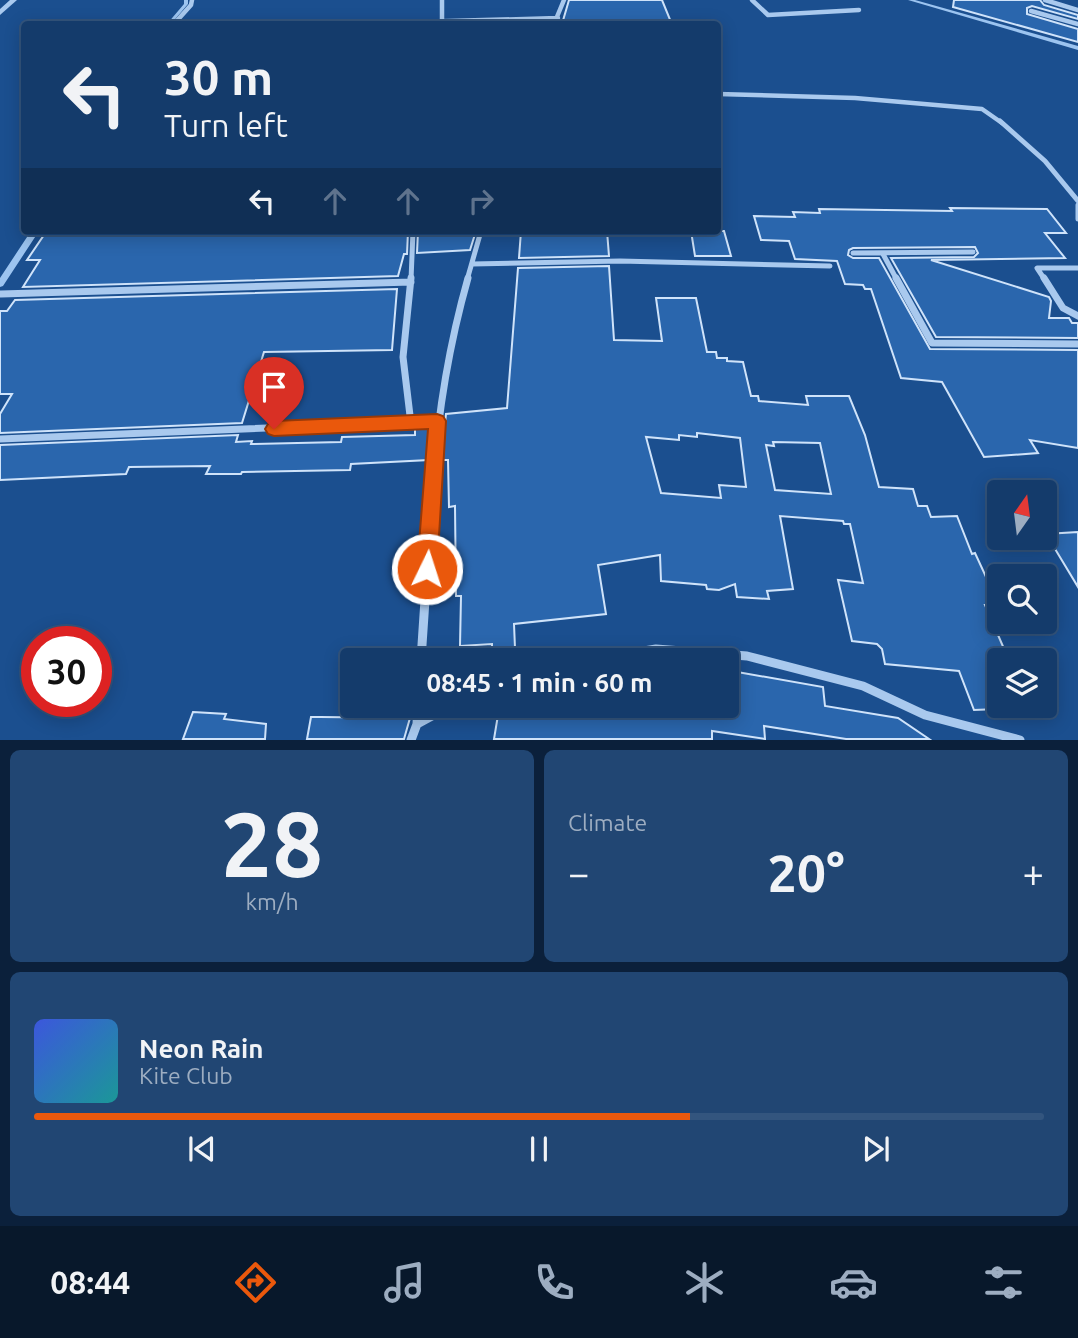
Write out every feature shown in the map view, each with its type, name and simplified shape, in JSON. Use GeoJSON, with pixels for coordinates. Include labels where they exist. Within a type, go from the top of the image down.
{"type":"FeatureCollection","features":[{"type":"Feature","properties":{"kind":"street"},"geometry":{"type":"LineString","coordinates":[[0,13],[14,0]]}},
{"type":"Feature","properties":{"kind":"street"},"geometry":{"type":"LineString","coordinates":[[177,21],[191,5],[192,0]]}},
{"type":"Feature","properties":{"kind":"street"},"geometry":{"type":"LineString","coordinates":[[442,0],[442,21]]}},
{"type":"Feature","properties":{"kind":"street"},"geometry":{"type":"LineString","coordinates":[[556,21],[564,0]]}},
{"type":"Feature","properties":{"kind":"street"},"geometry":{"type":"LineString","coordinates":[[752,0],[768,15],[859,10]]}},
{"type":"Feature","properties":{"kind":"street"},"geometry":{"type":"LineString","coordinates":[[1045,0],[1078,10]]}},
{"type":"Feature","properties":{"kind":"street"},"geometry":{"type":"LineString","coordinates":[[1031,11],[1078,24]]}},
{"type":"Feature","properties":{"kind":"street"},"geometry":{"type":"LineString","coordinates":[[1066,20],[1078,15]]}},
{"type":"Feature","properties":{"kind":"street"},"geometry":{"type":"LineString","coordinates":[[488,21],[558,18]]}},
{"type":"Feature","properties":{"kind":"street"},"geometry":{"type":"LineString","coordinates":[[721,94],[855,98],[982,109],[992,114],[1045,161],[1078,203],[1078,219]]}},
{"type":"Feature","properties":{"kind":"street"},"geometry":{"type":"LineString","coordinates":[[411,424],[403,357],[413,235]]}},
{"type":"Feature","properties":{"kind":"street"},"geometry":{"type":"LineString","coordinates":[[422,648],[437,421],[455,324],[480,235]]}},
{"type":"Feature","properties":{"kind":"street"},"geometry":{"type":"LineString","coordinates":[[853,253],[974,252]]}},
{"type":"Feature","properties":{"kind":"street"},"geometry":{"type":"LineString","coordinates":[[883,254],[932,343],[1078,344]]}},
{"type":"Feature","properties":{"kind":"street"},"geometry":{"type":"LineString","coordinates":[[472,264],[620,261],[830,266]]}},
{"type":"Feature","properties":{"kind":"street"},"geometry":{"type":"LineString","coordinates":[[1078,268],[1037,268],[1063,307],[1078,316]]}},
{"type":"Feature","properties":{"kind":"street"},"geometry":{"type":"LineString","coordinates":[[1,294],[411,282]]}},
{"type":"Feature","properties":{"kind":"street"},"geometry":{"type":"LineString","coordinates":[[0,439],[437,421]]}},
{"type":"Feature","properties":{"kind":"street"},"geometry":{"type":"LineString","coordinates":[[739,655],[863,686],[925,715],[1020,740]]}},
{"type":"Feature","properties":{"kind":"street"},"geometry":{"type":"LineString","coordinates":[[411,740],[417,718]]}},
{"type":"Feature","properties":{"kind":"street"},"geometry":{"type":"LineString","coordinates":[[417,724],[428,718]]}},
{"type":"Feature","properties":{"kind":"building"},"geometry":{"type":"Polygon","coordinates":[[[569,0],[662,0],[671,21],[563,21],[569,0]]]}},
{"type":"Feature","properties":{"kind":"building"},"geometry":{"type":"Polygon","coordinates":[[[954,0],[1040,0],[1044,5],[1078,15],[1078,19],[1032,6],[1027,8],[1027,14],[1078,29],[1078,42],[953,7],[954,0]]]}},
{"type":"Feature","properties":{"kind":"building"},"geometry":{"type":"Polygon","coordinates":[[[950,208],[1047,209],[1066,233],[1045,233],[1065,258],[931,260],[1049,297],[1049,318],[1069,318],[1072,323],[1078,323],[1078,338],[936,337],[891,258],[974,257],[978,253],[975,247],[853,248],[848,255],[853,258],[879,258],[930,349],[1078,350],[1078,448],[1030,440],[1038,453],[984,457],[942,382],[901,378],[871,289],[865,289],[863,285],[845,284],[837,261],[795,259],[789,241],[761,240],[754,216],[795,217],[793,212],[820,213],[819,209],[952,211],[950,208]]]}},
{"type":"Feature","properties":{"kind":"building"},"geometry":{"type":"Polygon","coordinates":[[[721,231],[724,231],[731,256],[695,256],[692,235],[721,235],[721,231]]]}},
{"type":"Feature","properties":{"kind":"building"},"geometry":{"type":"Polygon","coordinates":[[[44,235],[408,235],[407,254],[404,254],[398,276],[23,287],[40,260],[27,260],[44,235]]]}},
{"type":"Feature","properties":{"kind":"building"},"geometry":{"type":"Polygon","coordinates":[[[418,235],[475,235],[470,250],[417,253],[418,235]]]}},
{"type":"Feature","properties":{"kind":"building"},"geometry":{"type":"Polygon","coordinates":[[[521,235],[607,235],[609,256],[519,258],[521,235]]]}},
{"type":"Feature","properties":{"kind":"building"},"geometry":{"type":"Polygon","coordinates":[[[609,266],[614,340],[662,341],[656,298],[696,298],[707,352],[716,352],[717,358],[727,358],[727,361],[743,362],[751,396],[758,396],[759,401],[808,405],[806,396],[849,396],[865,435],[879,487],[913,489],[918,506],[927,506],[931,517],[957,516],[972,554],[975,553],[987,579],[987,634],[998,634],[1004,648],[987,648],[987,709],[974,710],[959,671],[885,664],[882,649],[877,644],[852,641],[838,580],[863,583],[850,524],[844,524],[843,521],[780,516],[793,589],[767,591],[769,599],[737,597],[735,584],[719,590],[707,589],[706,585],[661,581],[660,555],[598,565],[606,614],[514,624],[515,648],[492,648],[492,644],[460,646],[461,596],[456,596],[455,506],[449,507],[448,460],[441,460],[446,414],[507,408],[518,268],[609,266]],[[697,433],[697,437],[679,435],[679,440],[646,437],[661,493],[721,498],[719,485],[746,487],[740,438],[697,433]],[[773,442],[774,446],[766,445],[775,490],[831,494],[820,443],[773,442]]]}},
{"type":"Feature","properties":{"kind":"building"},"geometry":{"type":"Polygon","coordinates":[[[397,289],[392,350],[264,352],[242,423],[0,433],[0,414],[12,394],[0,394],[0,311],[7,311],[15,300],[397,289]]]}},
{"type":"Feature","properties":{"kind":"building"},"geometry":{"type":"Polygon","coordinates":[[[432,427],[429,460],[351,464],[350,470],[206,474],[210,466],[129,467],[126,474],[0,480],[0,445],[238,435],[236,442],[252,441],[251,444],[341,442],[342,437],[415,435],[415,428],[432,427]]]}},
{"type":"Feature","properties":{"kind":"building"},"geometry":{"type":"Polygon","coordinates":[[[1078,532],[1078,587],[1056,550],[1057,533],[1078,532]]]}},
{"type":"Feature","properties":{"kind":"building"},"geometry":{"type":"Polygon","coordinates":[[[739,672],[823,687],[825,706],[898,718],[929,739],[846,739],[764,726],[765,739],[712,731],[712,739],[494,739],[498,718],[739,718],[739,672]]]}},
{"type":"Feature","properties":{"kind":"building"},"geometry":{"type":"Polygon","coordinates":[[[193,712],[226,714],[224,719],[266,724],[265,739],[183,739],[193,712]]]}},
{"type":"Feature","properties":{"kind":"building"},"geometry":{"type":"Polygon","coordinates":[[[311,717],[410,718],[404,739],[307,739],[311,717]]]}},
{"type":"Feature","properties":{"kind":"waterway"},"geometry":{"type":"LineString","coordinates":[[172,21],[186,4],[186,0]]}},
{"type":"Feature","properties":{"kind":"waterway"},"geometry":{"type":"LineString","coordinates":[[910,0],[1078,48]]}},
{"type":"Feature","properties":{"kind":"waterway"},"geometry":{"type":"LineString","coordinates":[[0,284],[32,235]]}},
{"type":"Feature","properties":{"kind":"route"},"geometry":{"type":"LineString","coordinates":[[274,429],[437,421],[427,569]]}}]}
